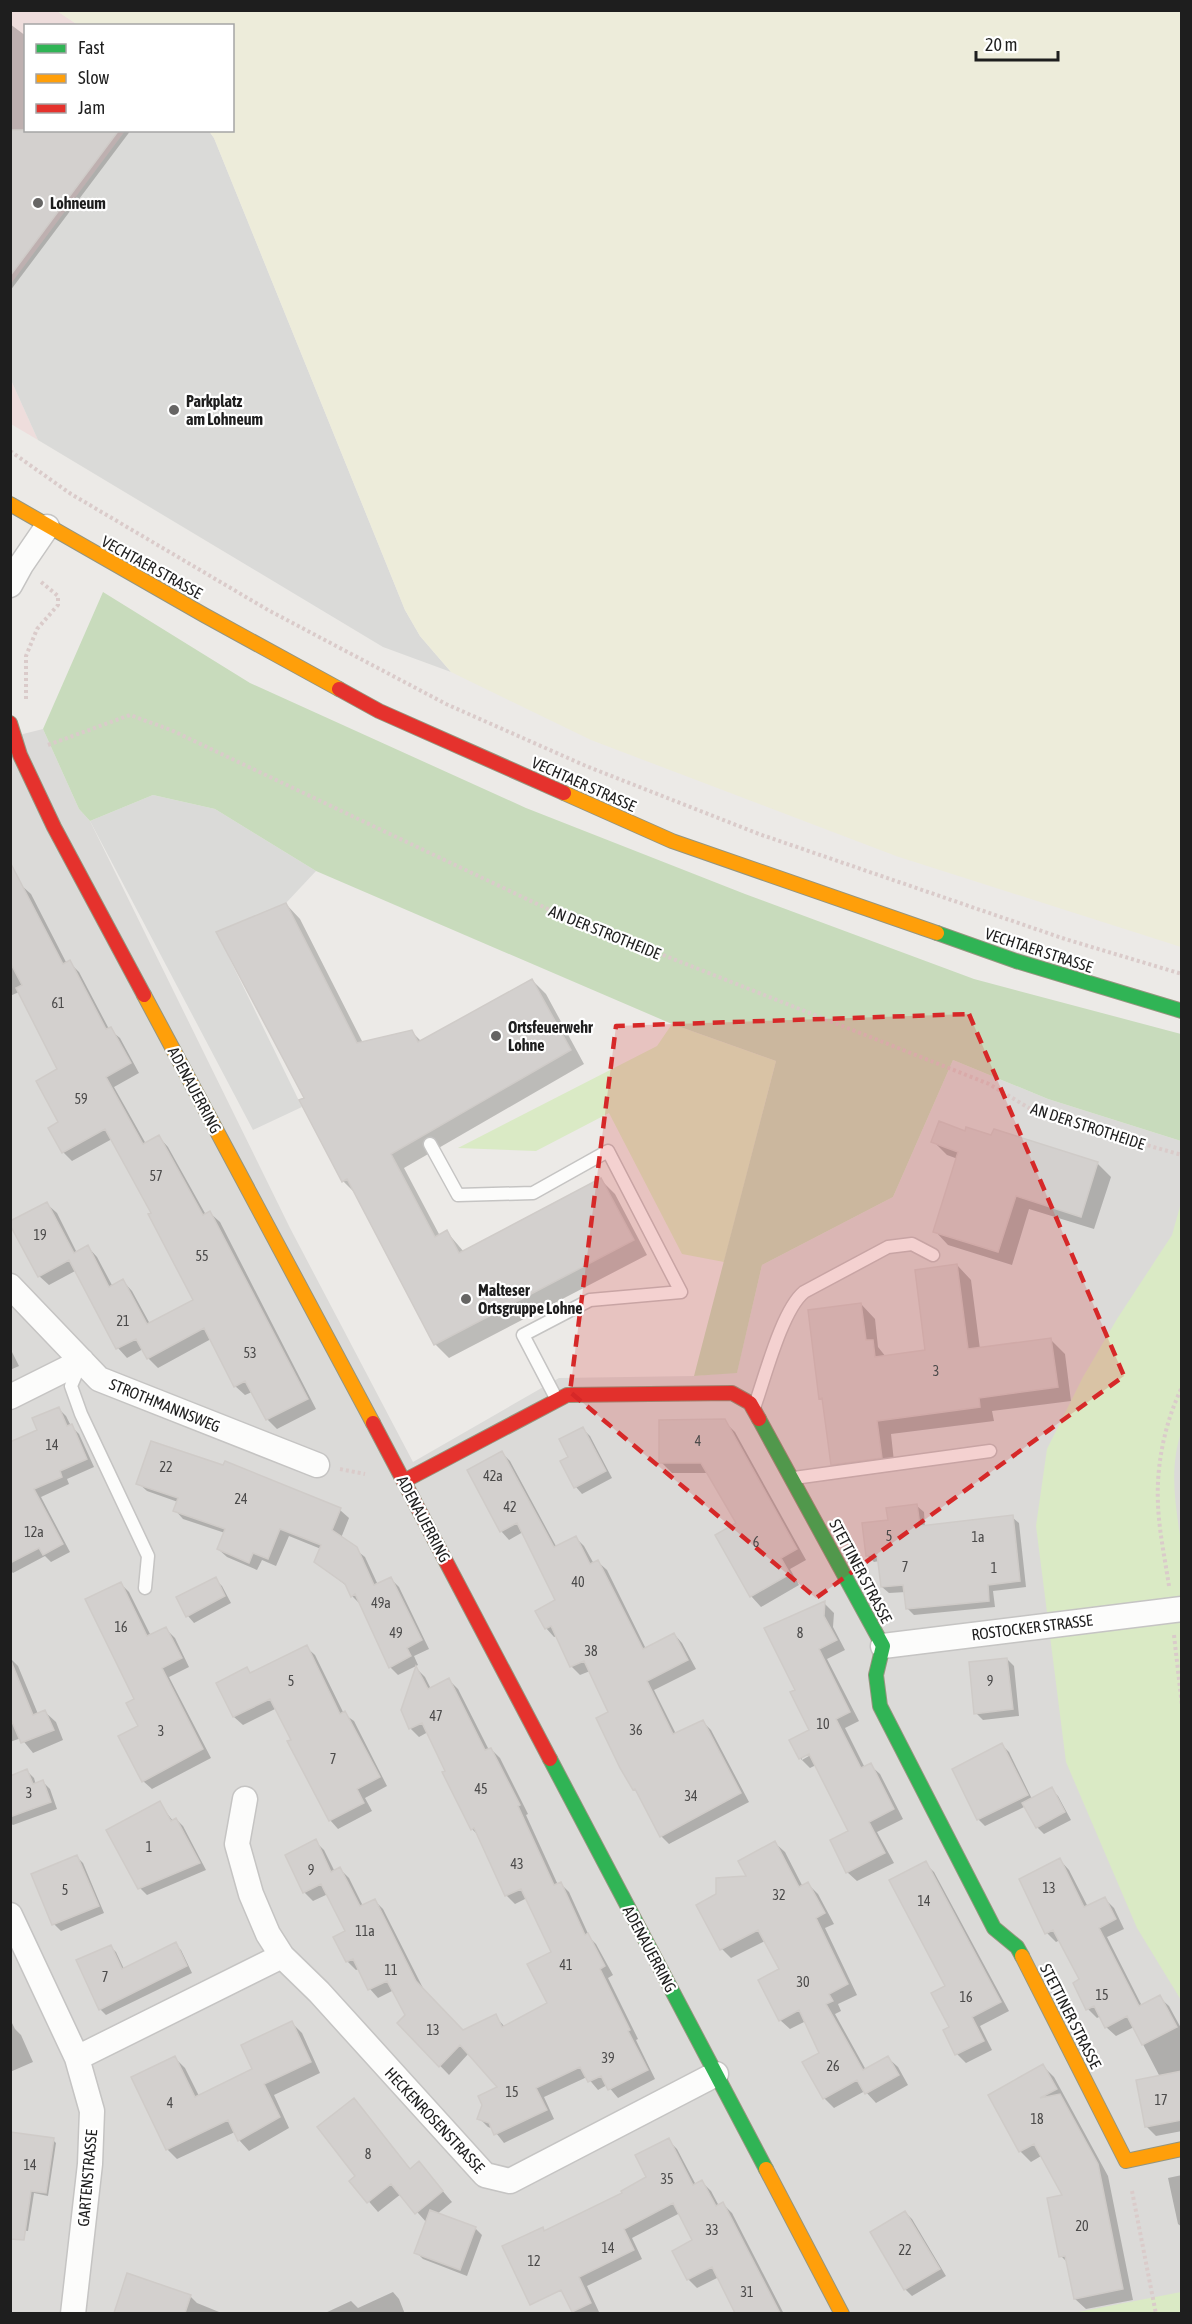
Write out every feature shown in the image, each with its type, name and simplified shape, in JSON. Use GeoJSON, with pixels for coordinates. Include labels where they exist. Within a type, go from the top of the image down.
{"type":"FeatureCollection","features":[{"type":"Feature","properties":{"kind":"street","name":"VECHTAER STRASSE"},"geometry":{"type":"LineString","coordinates":[[10,504],[47,527],[379,711],[672,841],[1016,961],[1182,1011]]}},
{"type":"Feature","properties":{"kind":"street"},"geometry":{"type":"LineString","coordinates":[[16,575],[47,527]]}},
{"type":"Feature","properties":{"kind":"street","name":"ADENAUERRING"},"geometry":{"type":"LineString","coordinates":[[10,723],[65,849],[404,1481],[842,2313]]}},
{"type":"Feature","properties":{"kind":"street","name":"STROTHMANNSWEG"},"geometry":{"type":"LineString","coordinates":[[10,1286],[99,1379],[317,1465]]}},
{"type":"Feature","properties":{"kind":"street"},"geometry":{"type":"LineString","coordinates":[[10,1397],[82,1361]]}},
{"type":"Feature","properties":{"kind":"street","name":"STETTINER STRASSE"},"geometry":{"type":"LineString","coordinates":[[404,1481],[567,1395],[732,1393],[750,1403],[883,1646],[876,1675],[880,1707],[994,1928],[1017,1947],[1126,2161]]}},
{"type":"Feature","properties":{"kind":"street","name":"ROSTOCKER STRASSE"},"geometry":{"type":"LineString","coordinates":[[883,1646],[1177,1610]]}},
{"type":"Feature","properties":{"kind":"street","name":"HECKENROSENSTRASSE"},"geometry":{"type":"LineString","coordinates":[[245,1799],[237,1844],[251,1894],[268,1934],[282,1956],[320,1992],[485,2175],[510,2181],[716,2074]]}},
{"type":"Feature","properties":{"kind":"street","name":"GARTENSTRASSE"},"geometry":{"type":"LineString","coordinates":[[10,1915],[77,2058],[92,2111],[90,2164],[73,2313]]}},
{"type":"Feature","properties":{"kind":"street"},"geometry":{"type":"LineString","coordinates":[[77,2058],[282,1956]]}},
{"type":"Feature","properties":{"kind":"street"},"geometry":{"type":"LineString","coordinates":[[1126,2161],[1182,2150]]}},
{"type":"Feature","properties":{"kind":"lane"},"geometry":{"type":"LineString","coordinates":[[430,1143],[458,1195],[533,1193],[608,1151],[681,1292],[590,1300],[523,1335],[558,1400]]}},
{"type":"Feature","properties":{"kind":"lane"},"geometry":{"type":"LineString","coordinates":[[754,1410],[788,1314],[796,1299],[804,1292],[888,1247],[912,1244],[933,1255]]}},
{"type":"Feature","properties":{"kind":"lane"},"geometry":{"type":"LineString","coordinates":[[82,1361],[71,1386],[81,1414],[148,1556],[146,1588]]}},
{"type":"Feature","properties":{"kind":"lane"},"geometry":{"type":"LineString","coordinates":[[793,1478],[990,1451]]}},
{"type":"Feature","properties":{"kind":"path"},"geometry":{"type":"LineString","coordinates":[[10,451],[71,494],[268,610],[457,709],[586,766],[759,834],[1065,939],[1182,974]]}},
{"type":"Feature","properties":{"kind":"path"},"geometry":{"type":"LineString","coordinates":[[16,575],[58,596],[58,605],[37,629],[26,656],[28,709]]}},
{"type":"Feature","properties":{"kind":"path","name":"AN DER STROTHEIDE"},"geometry":{"type":"LineString","coordinates":[[23,754],[130,714],[171,730],[552,911],[989,1084],[1029,1108],[1057,1120],[1182,1155]]}},
{"type":"Feature","properties":{"kind":"path"},"geometry":{"type":"LineString","coordinates":[[1182,1387],[1172,1408],[1161,1456],[1158,1503],[1177,1610],[1182,1706]]}},
{"type":"Feature","properties":{"kind":"path"},"geometry":{"type":"LineString","coordinates":[[317,1465],[404,1481]]}},
{"type":"Feature","properties":{"kind":"path"},"geometry":{"type":"LineString","coordinates":[[1126,2161],[1156,2313]]}},
{"type":"Feature","properties":{"kind":"highlighted area"},"geometry":{"type":"Polygon","coordinates":[[[969,1014],[1124,1376],[816,1598],[570,1392],[616,1026],[969,1014]]]}},
{"type":"Feature","properties":{"kind":"shaded area","name":"Lohneum"},"geometry":{"type":"Polygon","coordinates":[[[11,11],[57,11],[76,24],[24,24],[24,132],[124,132],[11,285],[11,11]]]}},
{"type":"Feature","properties":{"kind":"shaded area","name":"Parkplatz am Lohneum"},"geometry":{"type":"Polygon","coordinates":[[[124,132],[210,132],[405,610],[420,636],[451,672],[383,647],[38,440],[11,380],[10,285],[124,132]]]}},
{"type":"Feature","properties":{"kind":"shaded area"},"geometry":{"type":"Polygon","coordinates":[[[11,380],[38,440],[11,424],[11,380]]]}},
{"type":"Feature","properties":{"kind":"shaded area"},"geometry":{"type":"Polygon","coordinates":[[[43,729],[79,809],[90,821],[290,1228],[413,1462],[559,1378],[694,1376],[737,1372],[762,1265],[893,1197],[953,1060],[1048,1099],[1181,1141],[1181,2313],[11,2314],[11,737],[43,729]]]}},
{"type":"Feature","properties":{"kind":"shaded area"},"geometry":{"type":"Polygon","coordinates":[[[153,795],[215,809],[316,871],[286,903],[217,933],[302,1107],[253,1130],[90,821],[153,795]]]}},
{"type":"Feature","properties":{"kind":"green space"},"geometry":{"type":"Polygon","coordinates":[[[57,11],[1181,11],[1181,947],[896,856],[591,740],[451,672],[420,636],[405,610],[210,132],[234,132],[234,24],[76,24],[57,11]]]}},
{"type":"Feature","properties":{"kind":"green space"},"geometry":{"type":"Polygon","coordinates":[[[103,592],[250,683],[526,808],[745,894],[974,979],[1181,1034],[1181,1141],[1048,1099],[953,1060],[893,1197],[762,1265],[737,1373],[694,1376],[776,1061],[672,1024],[316,871],[215,809],[153,795],[90,821],[79,809],[43,729],[103,592]]]}},
{"type":"Feature","properties":{"kind":"green space"},"geometry":{"type":"Polygon","coordinates":[[[672,1024],[776,1061],[724,1262],[682,1254],[609,1113],[536,1151],[458,1148],[657,1046],[672,1024]]]}},
{"type":"Feature","properties":{"kind":"green space"},"geometry":{"type":"Polygon","coordinates":[[[1181,1203],[1182,1430],[1175,1459],[1174,1489],[1182,1548],[1181,2000],[1137,1928],[1066,1762],[1036,1526],[1047,1449],[1083,1377],[1117,1319],[1172,1235],[1181,1203]]]}},
{"type":"Feature","properties":{"kind":"green space"},"geometry":{"type":"Polygon","coordinates":[[[1181,2292],[1181,2313],[1073,2313],[1181,2292]]]}},
{"type":"Feature","properties":{"kind":"building","name":"Lohneum"},"geometry":{"type":"Polygon","coordinates":[[[10,130],[118,132],[10,276],[10,130]]]}},
{"type":"Feature","properties":{"kind":"building"},"geometry":{"type":"Polygon","coordinates":[[[10,862],[63,964],[70,960],[106,1029],[111,1027],[131,1063],[106,1077],[143,1144],[159,1135],[203,1215],[210,1211],[308,1399],[266,1420],[245,1381],[234,1387],[204,1328],[147,1359],[136,1339],[116,1349],[69,1260],[38,1277],[10,1221],[47,1202],[74,1253],[88,1245],[109,1287],[123,1279],[147,1324],[193,1300],[148,1214],[151,1213],[105,1129],[62,1153],[48,1128],[58,1122],[36,1081],[57,1069],[16,988],[22,985],[10,962],[10,862]]]}},
{"type":"Feature","properties":{"kind":"building","name":"Ortsfeuerwehr Lohne"},"geometry":{"type":"Polygon","coordinates":[[[286,903],[357,1043],[412,1030],[418,1042],[532,979],[571,1050],[391,1154],[435,1237],[447,1230],[459,1253],[601,1178],[634,1240],[434,1345],[347,1179],[342,1182],[299,1100],[304,1098],[216,932],[286,903]]]}},
{"type":"Feature","properties":{"kind":"building"},"geometry":{"type":"Polygon","coordinates":[[[939,1121],[965,1131],[966,1127],[991,1135],[994,1129],[1098,1162],[1081,1217],[1016,1196],[998,1252],[933,1232],[958,1152],[931,1142],[939,1121]]]}},
{"type":"Feature","properties":{"kind":"building"},"geometry":{"type":"Polygon","coordinates":[[[957,1264],[968,1349],[1051,1338],[1058,1387],[979,1398],[980,1407],[877,1421],[882,1458],[831,1465],[822,1398],[819,1399],[808,1310],[861,1303],[866,1340],[873,1340],[875,1357],[925,1350],[915,1270],[957,1264]]]}},
{"type":"Feature","properties":{"kind":"building"},"geometry":{"type":"Polygon","coordinates":[[[59,1407],[67,1426],[72,1424],[87,1459],[60,1471],[62,1477],[34,1489],[63,1544],[43,1555],[39,1548],[10,1563],[10,1442],[37,1430],[32,1418],[59,1407]]]}},
{"type":"Feature","properties":{"kind":"building"},"geometry":{"type":"Polygon","coordinates":[[[725,1419],[797,1549],[781,1558],[790,1574],[750,1597],[715,1535],[736,1523],[701,1463],[659,1463],[659,1420],[725,1419]]]}},
{"type":"Feature","properties":{"kind":"building"},"geometry":{"type":"Polygon","coordinates":[[[583,1427],[606,1471],[574,1488],[560,1461],[568,1457],[559,1439],[583,1427]]]}},
{"type":"Feature","properties":{"kind":"building"},"geometry":{"type":"Polygon","coordinates":[[[151,1441],[223,1465],[225,1461],[341,1508],[332,1530],[357,1547],[374,1585],[391,1577],[422,1640],[407,1648],[411,1656],[389,1668],[355,1594],[351,1597],[345,1584],[314,1562],[321,1545],[280,1529],[268,1559],[253,1553],[249,1563],[217,1549],[225,1529],[173,1511],[178,1498],[136,1484],[151,1441]]]}},
{"type":"Feature","properties":{"kind":"building"},"geometry":{"type":"Polygon","coordinates":[[[502,1451],[554,1547],[576,1536],[590,1564],[598,1560],[643,1649],[674,1633],[688,1660],[647,1681],[673,1734],[703,1720],[741,1793],[660,1837],[635,1789],[633,1790],[620,1768],[596,1718],[608,1712],[584,1661],[570,1667],[551,1626],[545,1629],[535,1611],[555,1600],[517,1523],[500,1532],[467,1470],[502,1451]]]}},
{"type":"Feature","properties":{"kind":"building"},"geometry":{"type":"Polygon","coordinates":[[[917,1504],[920,1526],[1013,1515],[1020,1581],[988,1585],[989,1601],[906,1609],[903,1585],[881,1587],[877,1554],[866,1556],[862,1523],[888,1520],[886,1508],[917,1504]]]}},
{"type":"Feature","properties":{"kind":"building"},"geometry":{"type":"Polygon","coordinates":[[[216,1577],[225,1596],[186,1617],[176,1597],[216,1577]]]}},
{"type":"Feature","properties":{"kind":"building"},"geometry":{"type":"Polygon","coordinates":[[[121,1582],[147,1636],[166,1627],[182,1658],[162,1668],[203,1749],[142,1782],[118,1736],[138,1726],[126,1703],[134,1699],[85,1599],[121,1582]]]}},
{"type":"Feature","properties":{"kind":"building"},"geometry":{"type":"Polygon","coordinates":[[[825,1601],[824,1616],[837,1640],[819,1649],[850,1712],[836,1719],[861,1768],[871,1763],[894,1809],[869,1822],[885,1853],[846,1873],[830,1840],[848,1831],[809,1754],[799,1759],[789,1740],[809,1730],[790,1692],[795,1690],[764,1628],[825,1601]]]}},
{"type":"Feature","properties":{"kind":"building"},"geometry":{"type":"Polygon","coordinates":[[[307,1645],[340,1714],[345,1711],[380,1777],[357,1789],[364,1803],[329,1821],[287,1741],[291,1740],[270,1699],[233,1717],[216,1683],[247,1667],[250,1673],[307,1645]]]}},
{"type":"Feature","properties":{"kind":"building"},"geometry":{"type":"Polygon","coordinates":[[[1007,1658],[1013,1709],[974,1714],[969,1662],[1007,1658]]]}},
{"type":"Feature","properties":{"kind":"building"},"geometry":{"type":"Polygon","coordinates":[[[11,1661],[33,1715],[45,1710],[54,1730],[21,1743],[10,1717],[11,1661]]]}},
{"type":"Feature","properties":{"kind":"building"},"geometry":{"type":"Polygon","coordinates":[[[416,1666],[428,1689],[449,1678],[485,1750],[491,1748],[520,1805],[518,1806],[554,1885],[561,1882],[585,1935],[588,1933],[605,1966],[600,1969],[648,2070],[608,2090],[601,2076],[588,2082],[580,2067],[536,2088],[547,2110],[494,2135],[489,2123],[477,2119],[482,2105],[478,2096],[497,2087],[460,2045],[439,2067],[397,2023],[405,2015],[387,1981],[368,1990],[353,1959],[346,1962],[333,1937],[345,1931],[321,1884],[303,1893],[285,1855],[316,1839],[331,1872],[340,1867],[360,1906],[375,1899],[416,1981],[463,2030],[496,2014],[502,2027],[547,2003],[527,1964],[551,1952],[521,1889],[505,1896],[474,1828],[471,1830],[442,1772],[445,1771],[422,1723],[409,1729],[401,1710],[416,1666]]]}},
{"type":"Feature","properties":{"kind":"building"},"geometry":{"type":"Polygon","coordinates":[[[1002,1743],[1028,1795],[977,1820],[952,1769],[1002,1743]]]}},
{"type":"Feature","properties":{"kind":"building"},"geometry":{"type":"Polygon","coordinates":[[[27,1769],[33,1784],[43,1780],[51,1802],[10,1817],[10,1776],[27,1769]]]}},
{"type":"Feature","properties":{"kind":"building"},"geometry":{"type":"Polygon","coordinates":[[[1052,1787],[1065,1812],[1036,1828],[1022,1803],[1052,1787]]]}},
{"type":"Feature","properties":{"kind":"building"},"geometry":{"type":"Polygon","coordinates":[[[160,1801],[171,1821],[176,1818],[200,1863],[138,1889],[106,1830],[160,1801]]]}},
{"type":"Feature","properties":{"kind":"building"},"geometry":{"type":"Polygon","coordinates":[[[775,1841],[799,1887],[808,1882],[825,1913],[816,1918],[848,1984],[829,1994],[833,2001],[826,2004],[863,2070],[888,2056],[899,2075],[865,2094],[857,2080],[823,2099],[802,2062],[819,2053],[799,2010],[779,2021],[758,1980],[779,1969],[758,1930],[720,1950],[696,1905],[716,1894],[716,1878],[746,1876],[738,1861],[775,1841]]]}},
{"type":"Feature","properties":{"kind":"building"},"geometry":{"type":"Polygon","coordinates":[[[77,1855],[99,1906],[52,1925],[31,1874],[77,1855]]]}},
{"type":"Feature","properties":{"kind":"building"},"geometry":{"type":"Polygon","coordinates":[[[1060,1858],[1084,1907],[1105,1897],[1116,1919],[1099,1928],[1139,2006],[1160,1995],[1177,2027],[1142,2045],[1127,2016],[1105,2028],[1094,2006],[1086,2010],[1073,1983],[1079,1979],[1053,1930],[1045,1934],[1019,1879],[1060,1858]]]}},
{"type":"Feature","properties":{"kind":"building"},"geometry":{"type":"Polygon","coordinates":[[[926,1861],[1001,2002],[972,2017],[984,2041],[955,2055],[943,2030],[949,2027],[931,1993],[945,1986],[889,1880],[926,1861]]]}},
{"type":"Feature","properties":{"kind":"building"},"geometry":{"type":"Polygon","coordinates":[[[176,1942],[187,1966],[99,2010],[76,1960],[111,1945],[122,1969],[176,1942]]]}},
{"type":"Feature","properties":{"kind":"building"},"geometry":{"type":"Polygon","coordinates":[[[292,2021],[311,2062],[264,2084],[280,2117],[238,2141],[228,2120],[166,2150],[131,2077],[175,2056],[195,2097],[252,2069],[241,2045],[292,2021]]]}},
{"type":"Feature","properties":{"kind":"building"},"geometry":{"type":"Polygon","coordinates":[[[1043,2064],[1057,2089],[1040,2098],[1060,2094],[1098,2164],[1123,2289],[1074,2299],[1065,2256],[1059,2257],[1047,2198],[1062,2195],[1034,2144],[1019,2152],[988,2095],[1043,2064]]]}},
{"type":"Feature","properties":{"kind":"building"},"geometry":{"type":"Polygon","coordinates":[[[1182,2071],[1182,2120],[1145,2127],[1136,2080],[1182,2071]]]}},
{"type":"Feature","properties":{"kind":"building"},"geometry":{"type":"Polygon","coordinates":[[[354,2098],[410,2169],[419,2161],[443,2191],[415,2214],[391,2184],[367,2203],[349,2181],[355,2176],[317,2127],[354,2098]]]}},
{"type":"Feature","properties":{"kind":"building"},"geometry":{"type":"Polygon","coordinates":[[[10,2132],[54,2138],[46,2193],[31,2191],[24,2240],[10,2239],[10,2132]]]}},
{"type":"Feature","properties":{"kind":"building"},"geometry":{"type":"Polygon","coordinates":[[[669,2138],[693,2185],[702,2180],[716,2206],[723,2202],[780,2313],[735,2313],[712,2267],[687,2280],[672,2251],[692,2240],[673,2203],[624,2229],[634,2250],[579,2277],[591,2303],[572,2312],[561,2290],[530,2305],[502,2246],[543,2227],[544,2231],[622,2193],[621,2191],[646,2177],[635,2155],[669,2138]]]}},
{"type":"Feature","properties":{"kind":"building"},"geometry":{"type":"Polygon","coordinates":[[[430,2210],[476,2227],[460,2270],[414,2253],[430,2210]]]}},
{"type":"Feature","properties":{"kind":"building"},"geometry":{"type":"Polygon","coordinates":[[[905,2211],[940,2269],[904,2290],[870,2232],[905,2211]]]}},
{"type":"Feature","properties":{"kind":"building"},"geometry":{"type":"Polygon","coordinates":[[[127,2273],[191,2295],[185,2313],[114,2313],[127,2273]]]}},
{"type":"Feature","properties":{"kind":"traffic: fast"},"geometry":{"type":"LineString","coordinates":[[937,933],[1016,961],[1182,1011]]}},
{"type":"Feature","properties":{"kind":"traffic: fast"},"geometry":{"type":"LineString","coordinates":[[759,1419],[883,1646],[876,1675],[880,1706],[994,1928],[1017,1947],[1022,1956]]}},
{"type":"Feature","properties":{"kind":"traffic: fast"},"geometry":{"type":"LineString","coordinates":[[550,1759],[766,2169]]}},
{"type":"Feature","properties":{"kind":"traffic: slow"},"geometry":{"type":"LineString","coordinates":[[10,504],[339,689]]}},
{"type":"Feature","properties":{"kind":"traffic: slow"},"geometry":{"type":"LineString","coordinates":[[564,793],[672,841],[937,933]]}},
{"type":"Feature","properties":{"kind":"traffic: slow"},"geometry":{"type":"LineString","coordinates":[[144,995],[373,1423]]}},
{"type":"Feature","properties":{"kind":"traffic: slow"},"geometry":{"type":"LineString","coordinates":[[1022,1956],[1126,2161],[1182,2149]]}},
{"type":"Feature","properties":{"kind":"traffic: slow"},"geometry":{"type":"LineString","coordinates":[[766,2169],[842,2314]]}},
{"type":"Feature","properties":{"kind":"traffic: jam"},"geometry":{"type":"LineString","coordinates":[[339,689],[379,711],[564,793]]}},
{"type":"Feature","properties":{"kind":"traffic: jam"},"geometry":{"type":"LineString","coordinates":[[10,723],[20,755],[54,827],[144,995]]}},
{"type":"Feature","properties":{"kind":"traffic: jam"},"geometry":{"type":"LineString","coordinates":[[404,1481],[567,1395],[732,1393],[750,1403],[759,1419]]}},
{"type":"Feature","properties":{"kind":"traffic: jam"},"geometry":{"type":"LineString","coordinates":[[373,1423],[550,1759]]}},
{"type":"Feature","properties":{"kind":"place","name":"Lohneum"},"geometry":{"type":"Point","coordinates":[38,203]}},
{"type":"Feature","properties":{"kind":"place","name":"Parkplatz am Lohneum"},"geometry":{"type":"Point","coordinates":[174,410]}},
{"type":"Feature","properties":{"kind":"place","name":"Ortsfeuerwehr Lohne"},"geometry":{"type":"Point","coordinates":[496,1036]}},
{"type":"Feature","properties":{"kind":"place","name":"Malteser Ortsgruppe Lohne"},"geometry":{"type":"Point","coordinates":[466,1299]}}]}
